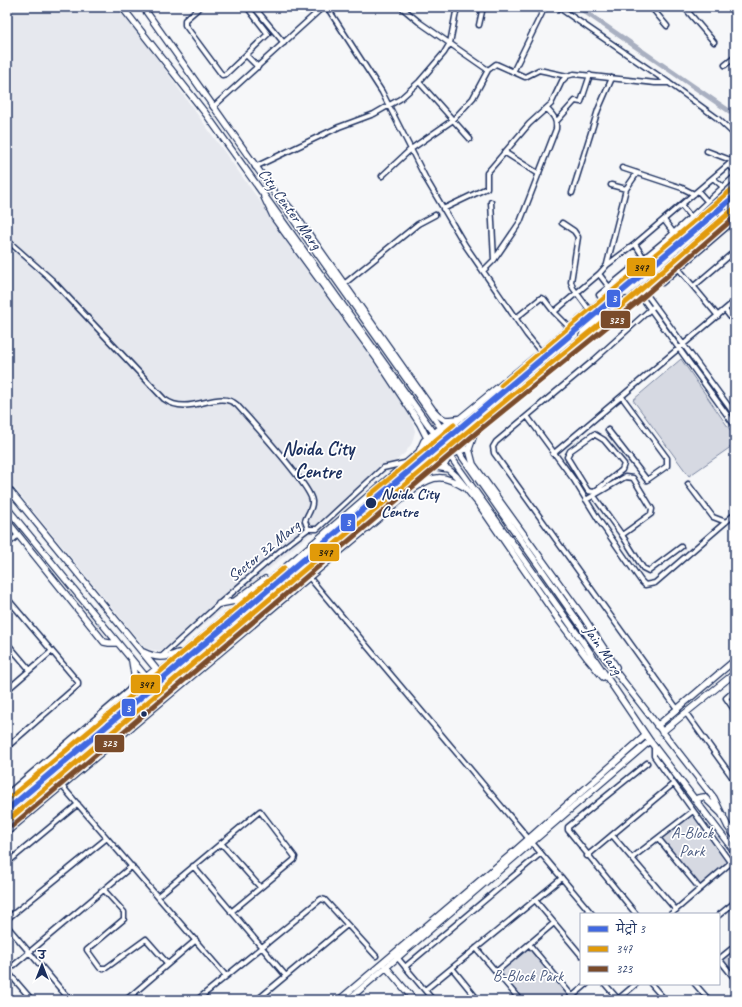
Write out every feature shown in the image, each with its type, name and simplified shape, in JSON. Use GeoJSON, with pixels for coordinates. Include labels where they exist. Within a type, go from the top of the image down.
{"type":"FeatureCollection","features":[{"type":"Feature","properties":{"kind":"main road","name":"City Center Marg"},"geometry":{"type":"LineString","coordinates":[[122,7],[206,114],[432,430]]}},
{"type":"Feature","properties":{"kind":"main road","name":"City Center Marg"},"geometry":{"type":"LineString","coordinates":[[146,8],[255,167],[439,425]]}},
{"type":"Feature","properties":{"kind":"main road"},"geometry":{"type":"LineString","coordinates":[[735,187],[735,195]]}},
{"type":"Feature","properties":{"kind":"main road"},"geometry":{"type":"LineString","coordinates":[[7,800],[419,452],[571,327],[735,187]]}},
{"type":"Feature","properties":{"kind":"main road"},"geometry":{"type":"LineString","coordinates":[[270,188],[280,196],[294,213],[433,410],[440,417],[450,421]]}},
{"type":"Feature","properties":{"kind":"main road"},"geometry":{"type":"LineString","coordinates":[[262,191],[266,205],[274,218],[377,359],[420,424],[427,438]]}},
{"type":"Feature","properties":{"kind":"main road"},"geometry":{"type":"LineString","coordinates":[[709,209],[720,207],[723,209],[722,219]]}},
{"type":"Feature","properties":{"kind":"main road"},"geometry":{"type":"LineString","coordinates":[[7,821],[302,570],[478,423],[630,299],[735,208]]}},
{"type":"Feature","properties":{"kind":"main road"},"geometry":{"type":"LineString","coordinates":[[618,287],[608,300],[608,305],[613,306],[630,299]]}},
{"type":"Feature","properties":{"kind":"main road"},"geometry":{"type":"LineString","coordinates":[[571,327],[596,310],[601,310],[602,315],[584,331],[581,338]]}},
{"type":"Feature","properties":{"kind":"main road"},"geometry":{"type":"LineString","coordinates":[[419,452],[427,438],[450,421],[462,418]]}},
{"type":"Feature","properties":{"kind":"main road"},"geometry":{"type":"LineString","coordinates":[[478,423],[469,449],[473,464],[584,618],[608,654],[623,681]]}},
{"type":"Feature","properties":{"kind":"main road"},"geometry":{"type":"LineString","coordinates":[[444,468],[445,463],[459,450],[469,449]]}},
{"type":"Feature","properties":{"kind":"main road","name":"Jain Marg"},"geometry":{"type":"LineString","coordinates":[[461,455],[591,640],[714,798],[728,827],[735,836]]}},
{"type":"Feature","properties":{"kind":"main road","name":"Jain Marg"},"geometry":{"type":"LineString","coordinates":[[453,460],[646,735],[735,852]]}},
{"type":"Feature","properties":{"kind":"main road"},"geometry":{"type":"LineString","coordinates":[[419,472],[437,466],[452,472],[588,659],[609,682]]}},
{"type":"Feature","properties":{"kind":"main road"},"geometry":{"type":"LineString","coordinates":[[7,832],[422,484],[444,477],[454,480],[464,487]]}},
{"type":"Feature","properties":{"kind":"main road"},"geometry":{"type":"LineString","coordinates":[[7,487],[156,669],[146,677],[7,508]]}},
{"type":"Feature","properties":{"kind":"main road"},"geometry":{"type":"LineString","coordinates":[[7,521],[104,642],[109,644],[118,643]]}},
{"type":"Feature","properties":{"kind":"main road"},"geometry":{"type":"LineString","coordinates":[[219,604],[235,601],[259,583],[270,578]]}},
{"type":"Feature","properties":{"kind":"main road"},"geometry":{"type":"LineString","coordinates":[[141,651],[155,658],[166,658],[185,650]]}},
{"type":"Feature","properties":{"kind":"main road"},"geometry":{"type":"LineString","coordinates":[[124,700],[132,688],[135,680],[132,659]]}},
{"type":"Feature","properties":{"kind":"main road"},"geometry":{"type":"LineString","coordinates":[[657,726],[678,710],[735,660]]}},
{"type":"Feature","properties":{"kind":"main road"},"geometry":{"type":"LineString","coordinates":[[662,732],[735,674]]}},
{"type":"Feature","properties":{"kind":"main road"},"geometry":{"type":"LineString","coordinates":[[339,1000],[396,956],[530,841],[646,735]]}},
{"type":"Feature","properties":{"kind":"main road"},"geometry":{"type":"LineString","coordinates":[[530,841],[652,743]]}},
{"type":"Feature","properties":{"kind":"main road"},"geometry":{"type":"LineString","coordinates":[[698,804],[698,798],[704,797],[723,815]]}},
{"type":"Feature","properties":{"kind":"main road"},"geometry":{"type":"LineString","coordinates":[[348,1000],[384,965]]}},
{"type":"Feature","properties":{"kind":"main road"},"geometry":{"type":"LineString","coordinates":[[384,965],[414,1000]]}},
{"type":"Feature","properties":{"kind":"street"},"geometry":{"type":"LineString","coordinates":[[200,7],[185,20],[185,25],[220,74],[226,74],[268,34],[247,7]]}},
{"type":"Feature","properties":{"kind":"street"},"geometry":{"type":"LineString","coordinates":[[254,7],[284,43]]}},
{"type":"Feature","properties":{"kind":"street"},"geometry":{"type":"LineString","coordinates":[[213,107],[323,7]]}},
{"type":"Feature","properties":{"kind":"street"},"geometry":{"type":"LineString","coordinates":[[327,7],[372,74],[443,209],[516,318],[541,352]]}},
{"type":"Feature","properties":{"kind":"street"},"geometry":{"type":"LineString","coordinates":[[255,167],[389,106],[419,82],[436,65],[450,43],[457,7]]}},
{"type":"Feature","properties":{"kind":"street"},"geometry":{"type":"LineString","coordinates":[[479,25],[483,7]]}},
{"type":"Feature","properties":{"kind":"street"},"geometry":{"type":"LineString","coordinates":[[513,72],[545,7]]}},
{"type":"Feature","properties":{"kind":"street"},"geometry":{"type":"LineString","coordinates":[[558,7],[669,83],[717,118],[735,134]]}},
{"type":"Feature","properties":{"kind":"street"},"geometry":{"type":"LineString","coordinates":[[651,7],[667,26]]}},
{"type":"Feature","properties":{"kind":"street"},"geometry":{"type":"LineString","coordinates":[[404,8],[488,70]]}},
{"type":"Feature","properties":{"kind":"street"},"geometry":{"type":"LineString","coordinates":[[686,8],[714,42]]}},
{"type":"Feature","properties":{"kind":"street"},"geometry":{"type":"LineString","coordinates":[[246,55],[258,67]]}},
{"type":"Feature","properties":{"kind":"street"},"geometry":{"type":"LineString","coordinates":[[725,64],[735,56]]}},
{"type":"Feature","properties":{"kind":"street"},"geometry":{"type":"LineString","coordinates":[[382,176],[411,149],[453,120],[473,98],[488,70],[496,64],[525,77],[539,70],[567,76]]}},
{"type":"Feature","properties":{"kind":"street"},"geometry":{"type":"LineString","coordinates":[[443,209],[487,188],[487,174],[529,124],[547,109],[562,81],[567,76],[574,74],[655,83],[669,83]]}},
{"type":"Feature","properties":{"kind":"street"},"geometry":{"type":"LineString","coordinates":[[556,122],[575,102],[581,102],[590,76]]}},
{"type":"Feature","properties":{"kind":"street"},"geometry":{"type":"LineString","coordinates":[[572,193],[598,110],[612,78]]}},
{"type":"Feature","properties":{"kind":"street"},"geometry":{"type":"LineString","coordinates":[[419,82],[470,139]]}},
{"type":"Feature","properties":{"kind":"street"},"geometry":{"type":"LineString","coordinates":[[484,271],[494,260],[520,222],[539,174],[556,129],[554,117],[547,109]]}},
{"type":"Feature","properties":{"kind":"street"},"geometry":{"type":"LineString","coordinates":[[554,312],[599,274],[607,265],[635,244],[734,160],[707,151]]}},
{"type":"Feature","properties":{"kind":"street"},"geometry":{"type":"LineString","coordinates":[[504,152],[539,174]]}},
{"type":"Feature","properties":{"kind":"street"},"geometry":{"type":"LineString","coordinates":[[729,165],[735,171]]}},
{"type":"Feature","properties":{"kind":"street"},"geometry":{"type":"LineString","coordinates":[[622,168],[682,188],[694,194]]}},
{"type":"Feature","properties":{"kind":"street"},"geometry":{"type":"LineString","coordinates":[[607,265],[620,219],[626,189],[637,173]]}},
{"type":"Feature","properties":{"kind":"street"},"geometry":{"type":"LineString","coordinates":[[602,300],[599,295],[674,232],[735,176]]}},
{"type":"Feature","properties":{"kind":"street"},"geometry":{"type":"LineString","coordinates":[[713,178],[723,187]]}},
{"type":"Feature","properties":{"kind":"street"},"geometry":{"type":"LineString","coordinates":[[611,185],[626,189]]}},
{"type":"Feature","properties":{"kind":"street"},"geometry":{"type":"LineString","coordinates":[[698,191],[707,201]]}},
{"type":"Feature","properties":{"kind":"street"},"geometry":{"type":"LineString","coordinates":[[491,202],[494,260]]}},
{"type":"Feature","properties":{"kind":"street"},"geometry":{"type":"LineString","coordinates":[[681,205],[690,216]]}},
{"type":"Feature","properties":{"kind":"street"},"geometry":{"type":"LineString","coordinates":[[344,284],[418,224],[435,215]]}},
{"type":"Feature","properties":{"kind":"street"},"geometry":{"type":"LineString","coordinates":[[664,220],[674,232]]}},
{"type":"Feature","properties":{"kind":"street"},"geometry":{"type":"LineString","coordinates":[[650,282],[662,283],[679,270],[735,220]]}},
{"type":"Feature","properties":{"kind":"street"},"geometry":{"type":"LineString","coordinates":[[562,223],[574,231],[578,237],[571,282],[576,293],[590,311]]}},
{"type":"Feature","properties":{"kind":"street"},"geometry":{"type":"LineString","coordinates":[[7,240],[52,280],[164,399],[172,405],[180,406],[220,399],[232,401],[237,405],[291,468],[310,494],[312,505],[305,521],[308,529]]}},
{"type":"Feature","properties":{"kind":"street"},"geometry":{"type":"LineString","coordinates":[[635,244],[644,258]]}},
{"type":"Feature","properties":{"kind":"street"},"geometry":{"type":"LineString","coordinates":[[694,286],[735,251]]}},
{"type":"Feature","properties":{"kind":"street"},"geometry":{"type":"LineString","coordinates":[[673,262],[718,316]]}},
{"type":"Feature","properties":{"kind":"street"},"geometry":{"type":"LineString","coordinates":[[599,274],[609,287]]}},
{"type":"Feature","properties":{"kind":"street"},"geometry":{"type":"LineString","coordinates":[[640,290],[654,306],[735,415]]}},
{"type":"Feature","properties":{"kind":"street"},"geometry":{"type":"LineString","coordinates":[[640,290],[650,310],[735,426]]}},
{"type":"Feature","properties":{"kind":"street"},"geometry":{"type":"LineString","coordinates":[[516,318],[541,298],[544,299],[554,312],[571,327]]}},
{"type":"Feature","properties":{"kind":"street"},"geometry":{"type":"LineString","coordinates":[[554,454],[678,349],[684,346],[735,301]]}},
{"type":"Feature","properties":{"kind":"street"},"geometry":{"type":"LineString","coordinates":[[654,306],[594,360],[496,442],[493,447],[494,453],[678,710]]}},
{"type":"Feature","properties":{"kind":"street"},"geometry":{"type":"LineString","coordinates":[[725,310],[735,323]]}},
{"type":"Feature","properties":{"kind":"street"},"geometry":{"type":"LineString","coordinates":[[608,430],[647,480],[667,466],[667,458],[622,397]]}},
{"type":"Feature","properties":{"kind":"street"},"geometry":{"type":"LineString","coordinates":[[527,416],[574,480],[640,581],[649,586],[656,583],[735,514]]}},
{"type":"Feature","properties":{"kind":"street"},"geometry":{"type":"LineString","coordinates":[[594,434],[604,440],[624,464],[622,470],[594,492],[588,491],[567,457],[570,451],[594,434]]}},
{"type":"Feature","properties":{"kind":"street"},"geometry":{"type":"LineString","coordinates":[[604,440],[612,435]]}},
{"type":"Feature","properties":{"kind":"street","name":"Sector 32 Marg"},"geometry":{"type":"LineString","coordinates":[[160,658],[219,604],[308,529],[318,529],[383,468],[408,462]]}},
{"type":"Feature","properties":{"kind":"street"},"geometry":{"type":"LineString","coordinates":[[586,500],[625,477],[633,478],[652,509],[651,514],[622,535]]}},
{"type":"Feature","properties":{"kind":"street"},"geometry":{"type":"LineString","coordinates":[[688,484],[713,517],[726,522]]}},
{"type":"Feature","properties":{"kind":"street"},"geometry":{"type":"LineString","coordinates":[[594,496],[622,535],[643,568],[648,571],[681,547]]}},
{"type":"Feature","properties":{"kind":"street"},"geometry":{"type":"LineString","coordinates":[[7,545],[18,535]]}},
{"type":"Feature","properties":{"kind":"street"},"geometry":{"type":"LineString","coordinates":[[302,570],[591,913]]}},
{"type":"Feature","properties":{"kind":"street"},"geometry":{"type":"LineString","coordinates":[[7,598],[78,682],[78,685],[7,747]]}},
{"type":"Feature","properties":{"kind":"street"},"geometry":{"type":"LineString","coordinates":[[7,643],[30,670]]}},
{"type":"Feature","properties":{"kind":"street"},"geometry":{"type":"LineString","coordinates":[[7,690],[52,652]]}},
{"type":"Feature","properties":{"kind":"street"},"geometry":{"type":"LineString","coordinates":[[7,794],[132,688]]}},
{"type":"Feature","properties":{"kind":"street"},"geometry":{"type":"LineString","coordinates":[[735,690],[726,698],[735,711]]}},
{"type":"Feature","properties":{"kind":"street"},"geometry":{"type":"LineString","coordinates":[[686,713],[735,781]]}},
{"type":"Feature","properties":{"kind":"street"},"geometry":{"type":"LineString","coordinates":[[652,743],[654,756],[735,869]]}},
{"type":"Feature","properties":{"kind":"street"},"geometry":{"type":"LineString","coordinates":[[635,913],[587,856],[569,832],[568,826],[647,763]]}},
{"type":"Feature","properties":{"kind":"street"},"geometry":{"type":"LineString","coordinates":[[56,779],[226,976]]}},
{"type":"Feature","properties":{"kind":"street"},"geometry":{"type":"LineString","coordinates":[[587,856],[673,784]]}},
{"type":"Feature","properties":{"kind":"street"},"geometry":{"type":"LineString","coordinates":[[7,863],[78,804]]}},
{"type":"Feature","properties":{"kind":"street"},"geometry":{"type":"LineString","coordinates":[[158,896],[260,811],[295,856],[294,860],[231,912]]}},
{"type":"Feature","properties":{"kind":"street"},"geometry":{"type":"LineString","coordinates":[[632,858],[693,811]]}},
{"type":"Feature","properties":{"kind":"street"},"geometry":{"type":"LineString","coordinates":[[728,827],[735,828]]}},
{"type":"Feature","properties":{"kind":"street"},"geometry":{"type":"LineString","coordinates":[[612,835],[676,910]]}},
{"type":"Feature","properties":{"kind":"street"},"geometry":{"type":"LineString","coordinates":[[7,919],[107,838]]}},
{"type":"Feature","properties":{"kind":"street"},"geometry":{"type":"LineString","coordinates":[[658,838],[700,889]]}},
{"type":"Feature","properties":{"kind":"street"},"geometry":{"type":"LineString","coordinates":[[222,843],[260,887]]}},
{"type":"Feature","properties":{"kind":"street"},"geometry":{"type":"LineString","coordinates":[[405,967],[541,853]]}},
{"type":"Feature","properties":{"kind":"street"},"geometry":{"type":"LineString","coordinates":[[672,913],[735,859]]}},
{"type":"Feature","properties":{"kind":"street"},"geometry":{"type":"LineString","coordinates":[[32,1000],[7,971],[132,866]]}},
{"type":"Feature","properties":{"kind":"street"},"geometry":{"type":"LineString","coordinates":[[193,866],[286,976]]}},
{"type":"Feature","properties":{"kind":"street"},"geometry":{"type":"LineString","coordinates":[[425,990],[562,878]]}},
{"type":"Feature","properties":{"kind":"street"},"geometry":{"type":"LineString","coordinates":[[104,890],[125,915],[124,919],[87,950],[100,968],[106,968],[146,940],[168,964]]}},
{"type":"Feature","properties":{"kind":"street"},"geometry":{"type":"LineString","coordinates":[[197,1000],[261,946],[321,899],[325,900],[376,956]]}},
{"type":"Feature","properties":{"kind":"street"},"geometry":{"type":"LineString","coordinates":[[535,900],[580,954]]}},
{"type":"Feature","properties":{"kind":"street"},"geometry":{"type":"LineString","coordinates":[[720,914],[735,902]]}},
{"type":"Feature","properties":{"kind":"street"},"geometry":{"type":"LineString","coordinates":[[496,972],[554,924]]}},
{"type":"Feature","properties":{"kind":"street"},"geometry":{"type":"LineString","coordinates":[[257,1000],[347,925]]}},
{"type":"Feature","properties":{"kind":"street"},"geometry":{"type":"LineString","coordinates":[[7,926],[70,1000]]}},
{"type":"Feature","properties":{"kind":"street"},"geometry":{"type":"LineString","coordinates":[[126,1000],[196,940]]}},
{"type":"Feature","properties":{"kind":"street"},"geometry":{"type":"LineString","coordinates":[[529,944],[572,996]]}},
{"type":"Feature","properties":{"kind":"street"},"geometry":{"type":"LineString","coordinates":[[720,958],[735,946]]}},
{"type":"Feature","properties":{"kind":"street"},"geometry":{"type":"LineString","coordinates":[[476,948],[520,1000]]}},
{"type":"Feature","properties":{"kind":"street"},"geometry":{"type":"LineString","coordinates":[[396,956],[433,1000]]}},
{"type":"Feature","properties":{"kind":"street"},"geometry":{"type":"LineString","coordinates":[[720,960],[735,979]]}},
{"type":"Feature","properties":{"kind":"street"},"geometry":{"type":"LineString","coordinates":[[452,968],[478,1000]]}},
{"type":"Feature","properties":{"kind":"street"},"geometry":{"type":"LineString","coordinates":[[568,1000],[586,985]]}},
{"type":"Feature","properties":{"kind":"street"},"geometry":{"type":"LineString","coordinates":[[607,985],[618,1000],[635,985]]}},
{"type":"Feature","properties":{"kind":"street"},"geometry":{"type":"LineString","coordinates":[[652,985],[665,1000]]}},
{"type":"Feature","properties":{"kind":"street"},"geometry":{"type":"LineString","coordinates":[[696,985],[709,1000]]}},
{"type":"Feature","properties":{"kind":"shaded area"},"geometry":{"type":"Polygon","coordinates":[[[7,7],[120,7],[410,413],[415,431],[412,443],[405,453],[178,647],[162,651],[146,649],[7,479],[7,7]]]}},
{"type":"Feature","properties":{"kind":"green space"},"geometry":{"type":"Polygon","coordinates":[[[681,359],[735,437],[735,444],[689,476],[633,400],[681,359]]]}},
{"type":"Feature","properties":{"kind":"green space","name":"A-Block Park"},"geometry":{"type":"Polygon","coordinates":[[[695,811],[731,860],[700,888],[660,839],[695,811]]]}},
{"type":"Feature","properties":{"kind":"green space","name":"B-Block Park"},"geometry":{"type":"Polygon","coordinates":[[[529,947],[569,996],[564,1000],[523,1000],[499,972],[529,947]]]}},
{"type":"Feature","properties":{"kind":"green space"},"geometry":{"type":"Polygon","coordinates":[[[735,949],[735,976],[722,960],[735,949]]]}},
{"type":"Feature","properties":{"kind":"waterway"},"geometry":{"type":"LineString","coordinates":[[578,7],[735,115]]}},
{"type":"Feature","properties":{"kind":"tunnel"},"geometry":{"type":"LineString","coordinates":[[441,428],[461,455]]}},
{"type":"Feature","properties":{"kind":"tunnel"},"geometry":{"type":"LineString","coordinates":[[435,434],[453,460]]}},
{"type":"Feature","properties":{"kind":"metro line","name":"3"},"geometry":{"type":"LineString","coordinates":[[7,810],[735,196]]}},
{"type":"Feature","properties":{"kind":"transit line","name":"347"},"geometry":{"type":"LineString","coordinates":[[501,386],[735,187]]}},
{"type":"Feature","properties":{"kind":"transit line","name":"347"},"geometry":{"type":"LineString","coordinates":[[7,821],[478,423],[630,299],[735,208]]}},
{"type":"Feature","properties":{"kind":"transit line","name":"323"},"geometry":{"type":"LineString","coordinates":[[12,826],[482,428],[635,304],[735,217]]}},
{"type":"Feature","properties":{"kind":"transit line","name":"347"},"geometry":{"type":"LineString","coordinates":[[369,496],[454,425]]}},
{"type":"Feature","properties":{"kind":"transit line","name":"347"},"geometry":{"type":"LineString","coordinates":[[7,800],[284,568]]}},
{"type":"Feature","properties":{"kind":"place","name":"Noida City Centre"},"geometry":{"type":"Point","coordinates":[371,503]}},
{"type":"Feature","properties":{"kind":"district","name":"Noida City Centre"},"geometry":{"type":"Point","coordinates":[318,460]}}]}
